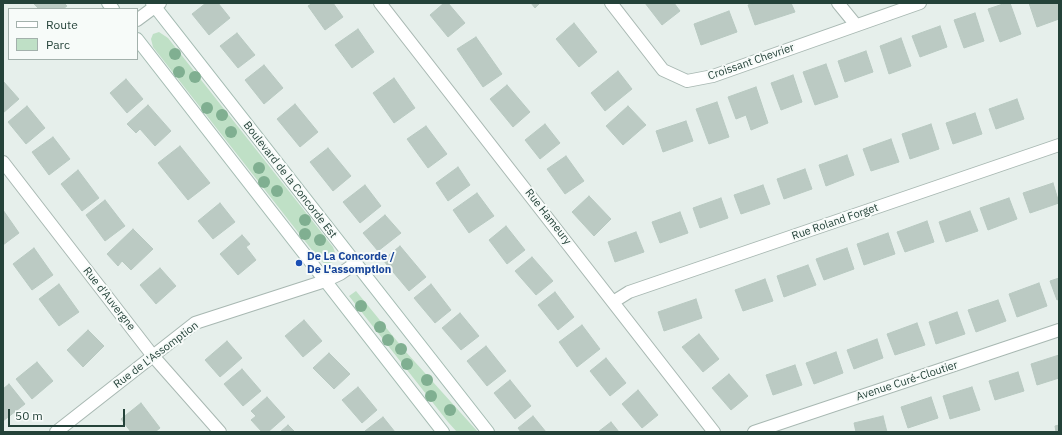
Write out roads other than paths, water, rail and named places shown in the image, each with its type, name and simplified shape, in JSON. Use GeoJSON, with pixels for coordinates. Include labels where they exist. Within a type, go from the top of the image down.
{"type":"FeatureCollection","features":[{"type":"Feature","properties":{"kind":"street","name":"Rue Hameury"},"geometry":{"type":"LineString","coordinates":[[380,3],[714,432]]}},
{"type":"Feature","properties":{"kind":"street","name":"Croissant Chevrier"},"geometry":{"type":"LineString","coordinates":[[611,3],[663,70],[687,81],[714,76],[920,3]]}},
{"type":"Feature","properties":{"kind":"street"},"geometry":{"type":"LineString","coordinates":[[838,3],[856,25]]}},
{"type":"Feature","properties":{"kind":"street"},"geometry":{"type":"LineString","coordinates":[[138,19],[155,4]]}},
{"type":"Feature","properties":{"kind":"street","name":"Boulevard de la Concorde Est"},"geometry":{"type":"LineString","coordinates":[[155,4],[488,432]]}},
{"type":"Feature","properties":{"kind":"street"},"geometry":{"type":"LineString","coordinates":[[138,40],[443,432]]}},
{"type":"Feature","properties":{"kind":"street","name":"Rue Roland Forget"},"geometry":{"type":"LineString","coordinates":[[613,302],[629,292],[1059,146]]}},
{"type":"Feature","properties":{"kind":"street","name":"Rue d'Auvergne"},"geometry":{"type":"LineString","coordinates":[[3,162],[153,356],[220,432]]}},
{"type":"Feature","properties":{"kind":"street","name":"Rue de L'Assomption"},"geometry":{"type":"LineString","coordinates":[[56,432],[195,323],[325,281],[340,274],[356,263]]}},
{"type":"Feature","properties":{"kind":"street","name":"Avenue Curé-Cloutier"},"geometry":{"type":"LineString","coordinates":[[754,432],[1059,330]]}},
{"type":"Feature","properties":{"kind":"place","name":"De La Concorde / De L'assomption"},"geometry":{"type":"Point","coordinates":[299,263]}}]}
